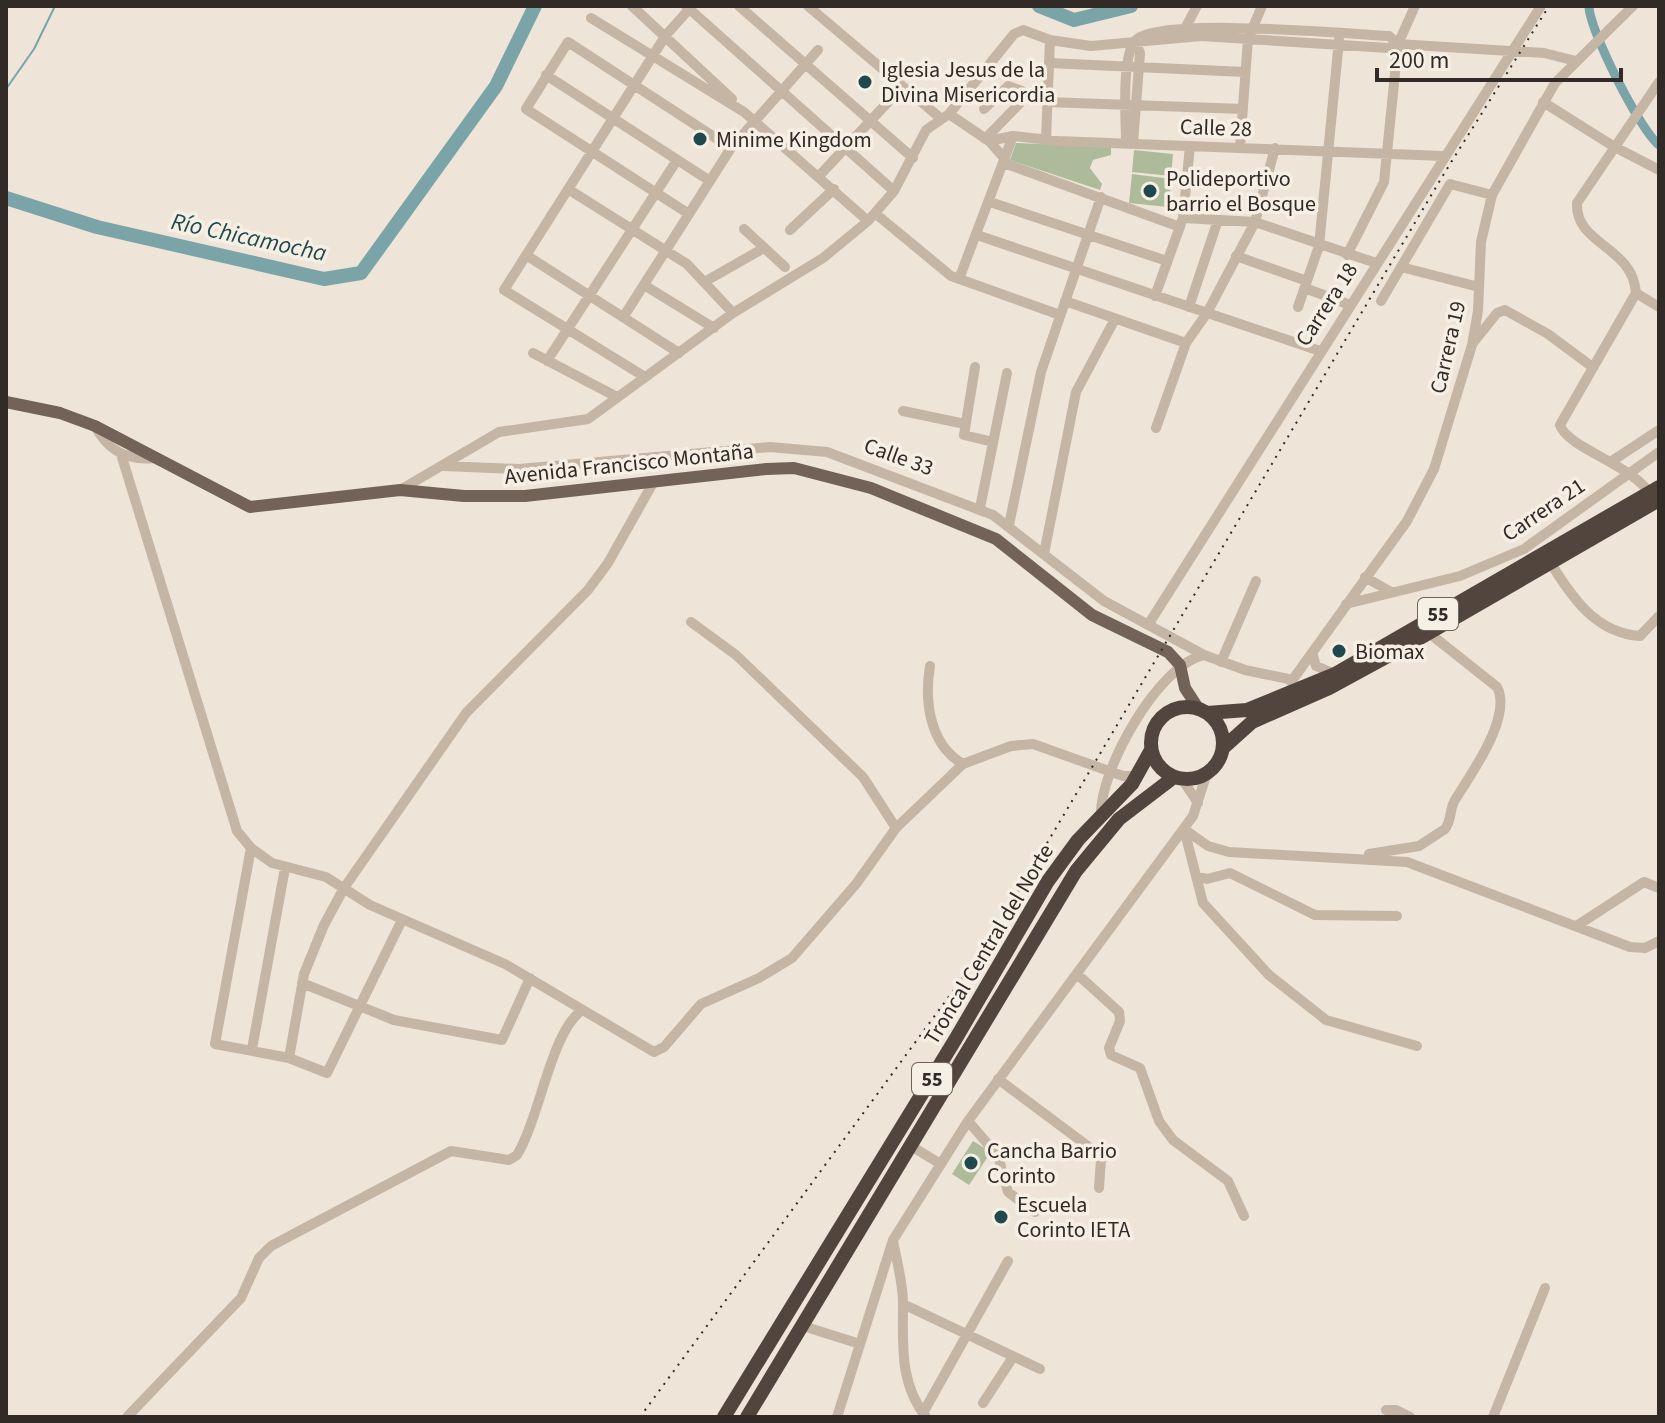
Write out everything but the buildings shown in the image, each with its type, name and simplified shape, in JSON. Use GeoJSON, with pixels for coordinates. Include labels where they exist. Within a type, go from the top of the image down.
{"type":"FeatureCollection","features":[{"type":"Feature","properties":{"kind":"highway","name":"55"},"geometry":{"type":"LineString","coordinates":[[1178,778],[1207,773],[1218,762],[1223,748],[1252,722],[1329,688],[1429,633],[1550,562],[1655,495]]}},
{"type":"Feature","properties":{"kind":"highway","name":"55"},"geometry":{"type":"LineString","coordinates":[[1151,750],[1152,735],[1163,716],[1176,709],[1237,712],[1335,674],[1655,495]]}},
{"type":"Feature","properties":{"kind":"highway"},"geometry":{"type":"LineString","coordinates":[[1202,711],[1219,726],[1223,748]]}},
{"type":"Feature","properties":{"kind":"highway"},"geometry":{"type":"LineString","coordinates":[[1151,750],[1159,766],[1178,778]]}},
{"type":"Feature","properties":{"kind":"highway","name":"Troncal Central del Norte"},"geometry":{"type":"LineString","coordinates":[[724,1417],[955,1040],[1048,881],[1138,776],[1151,750]]}},
{"type":"Feature","properties":{"kind":"highway","name":"Troncal Central del Norte"},"geometry":{"type":"LineString","coordinates":[[747,1417],[1086,856],[1131,807],[1178,778]]}},
{"type":"Feature","properties":{"kind":"main road","name":"Avenida Francisco Montaña"},"geometry":{"type":"LineString","coordinates":[[6,402],[60,413],[95,426],[250,507],[400,490],[464,496],[525,496],[794,468],[871,488],[996,539],[1092,615],[1163,648],[1180,665]]}},
{"type":"Feature","properties":{"kind":"main road"},"geometry":{"type":"LineString","coordinates":[[1180,665],[1185,688],[1202,711]]}},
{"type":"Feature","properties":{"kind":"street"},"geometry":{"type":"LineString","coordinates":[[632,6],[744,112]]}},
{"type":"Feature","properties":{"kind":"street"},"geometry":{"type":"LineString","coordinates":[[739,6],[913,158]]}},
{"type":"Feature","properties":{"kind":"street"},"geometry":{"type":"LineString","coordinates":[[808,6],[902,87],[987,140],[1005,161],[1101,197],[1182,222],[1255,222],[1376,263]]}},
{"type":"Feature","properties":{"kind":"street"},"geometry":{"type":"LineString","coordinates":[[1183,32],[1197,6]]}},
{"type":"Feature","properties":{"kind":"street"},"geometry":{"type":"LineString","coordinates":[[1240,147],[1249,34],[1262,6]]}},
{"type":"Feature","properties":{"kind":"street"},"geometry":{"type":"LineString","coordinates":[[1347,255],[1382,190],[1398,44],[1415,6]]}},
{"type":"Feature","properties":{"kind":"street","name":"Carrera 18"},"geometry":{"type":"LineString","coordinates":[[1148,625],[1541,6]]}},
{"type":"Feature","properties":{"kind":"street","name":"Carrera 19"},"geometry":{"type":"LineString","coordinates":[[1281,697],[1425,490],[1472,345],[1481,242],[1492,195],[1543,102],[1576,61],[1633,6]]}},
{"type":"Feature","properties":{"kind":"street"},"geometry":{"type":"LineString","coordinates":[[645,377],[504,290],[666,35],[689,7],[894,191]]}},
{"type":"Feature","properties":{"kind":"street"},"geometry":{"type":"LineString","coordinates":[[591,18],[755,119],[834,189],[939,268],[959,279],[1060,315]]}},
{"type":"Feature","properties":{"kind":"street"},"geometry":{"type":"LineString","coordinates":[[400,490],[407,483],[443,466],[499,432],[588,419],[733,313],[823,258],[872,218],[894,191],[926,130],[944,115],[1014,34],[1023,30],[1050,40],[1091,46],[1135,41],[1148,31],[1339,39],[1389,36],[1398,44],[1544,53],[1576,61]]}},
{"type":"Feature","properties":{"kind":"street"},"geometry":{"type":"LineString","coordinates":[[1298,307],[1319,246],[1339,39]]}},
{"type":"Feature","properties":{"kind":"street"},"geometry":{"type":"LineString","coordinates":[[1046,140],[1050,40]]}},
{"type":"Feature","properties":{"kind":"street"},"geometry":{"type":"LineString","coordinates":[[1130,143],[1133,67],[1140,53],[1135,41]]}},
{"type":"Feature","properties":{"kind":"street"},"geometry":{"type":"LineString","coordinates":[[689,214],[526,109],[546,75],[568,42],[731,148]]}},
{"type":"Feature","properties":{"kind":"street"},"geometry":{"type":"LineString","coordinates":[[624,316],[731,148],[818,50]]}},
{"type":"Feature","properties":{"kind":"street"},"geometry":{"type":"LineString","coordinates":[[1049,63],[1245,72]]}},
{"type":"Feature","properties":{"kind":"street"},"geometry":{"type":"LineString","coordinates":[[546,75],[710,181]]}},
{"type":"Feature","properties":{"kind":"street"},"geometry":{"type":"LineString","coordinates":[[1655,495],[1612,461],[1567,437],[1560,425],[1591,366],[1636,293],[1630,268],[1584,229],[1576,214],[1580,194],[1659,82]]}},
{"type":"Feature","properties":{"kind":"street"},"geometry":{"type":"LineString","coordinates":[[984,109],[1006,87],[1015,86],[1022,91],[1020,103],[987,140]]}},
{"type":"Feature","properties":{"kind":"street"},"geometry":{"type":"LineString","coordinates":[[819,176],[902,87]]}},
{"type":"Feature","properties":{"kind":"street"},"geometry":{"type":"LineString","coordinates":[[1047,102],[1243,109]]}},
{"type":"Feature","properties":{"kind":"street"},"geometry":{"type":"LineString","coordinates":[[1543,102],[1613,146],[1659,170]]}},
{"type":"Feature","properties":{"kind":"street"},"geometry":{"type":"LineString","coordinates":[[959,279],[1013,136]]}},
{"type":"Feature","properties":{"kind":"street","name":"Calle 28"},"geometry":{"type":"LineString","coordinates":[[987,140],[1013,136],[1046,140],[1443,156]]}},
{"type":"Feature","properties":{"kind":"street"},"geometry":{"type":"LineString","coordinates":[[1155,296],[1182,222],[1190,146]]}},
{"type":"Feature","properties":{"kind":"street"},"geometry":{"type":"LineString","coordinates":[[1156,428],[1186,343],[1207,313],[1255,222],[1275,148]]}},
{"type":"Feature","properties":{"kind":"street"},"geometry":{"type":"LineString","coordinates":[[547,361],[677,160]]}},
{"type":"Feature","properties":{"kind":"street"},"geometry":{"type":"LineString","coordinates":[[1381,301],[1450,184],[1492,195]]}},
{"type":"Feature","properties":{"kind":"street"},"geometry":{"type":"LineString","coordinates":[[568,189],[666,249],[706,281],[733,313]]}},
{"type":"Feature","properties":{"kind":"street"},"geometry":{"type":"LineString","coordinates":[[790,230],[834,189]]}},
{"type":"Feature","properties":{"kind":"street"},"geometry":{"type":"LineString","coordinates":[[1009,525],[1041,372],[1101,197]]}},
{"type":"Feature","properties":{"kind":"street"},"geometry":{"type":"LineString","coordinates":[[990,202],[1167,261]]}},
{"type":"Feature","properties":{"kind":"street"},"geometry":{"type":"LineString","coordinates":[[1189,307],[1218,220]]}},
{"type":"Feature","properties":{"kind":"street"},"geometry":{"type":"LineString","coordinates":[[744,229],[785,267]]}},
{"type":"Feature","properties":{"kind":"street"},"geometry":{"type":"LineString","coordinates":[[977,235],[1320,351]]}},
{"type":"Feature","properties":{"kind":"street"},"geometry":{"type":"LineString","coordinates":[[706,281],[764,248]]}},
{"type":"Feature","properties":{"kind":"street"},"geometry":{"type":"LineString","coordinates":[[526,255],[679,353]]}},
{"type":"Feature","properties":{"kind":"street"},"geometry":{"type":"LineString","coordinates":[[1236,256],[1350,305]]}},
{"type":"Feature","properties":{"kind":"street"},"geometry":{"type":"LineString","coordinates":[[1401,267],[1479,287]]}},
{"type":"Feature","properties":{"kind":"street"},"geometry":{"type":"LineString","coordinates":[[644,285],[714,328]]}},
{"type":"Feature","properties":{"kind":"street"},"geometry":{"type":"LineString","coordinates":[[1636,293],[1659,307]]}},
{"type":"Feature","properties":{"kind":"street"},"geometry":{"type":"LineString","coordinates":[[1065,301],[1186,343]]}},
{"type":"Feature","properties":{"kind":"street"},"geometry":{"type":"LineString","coordinates":[[1472,345],[1497,313],[1505,310],[1548,334],[1591,366]]}},
{"type":"Feature","properties":{"kind":"street"},"geometry":{"type":"LineString","coordinates":[[1044,554],[1076,392],[1115,319]]}},
{"type":"Feature","properties":{"kind":"street"},"geometry":{"type":"LineString","coordinates":[[533,353],[617,397]]}},
{"type":"Feature","properties":{"kind":"street"},"geometry":{"type":"LineString","coordinates":[[975,367],[964,435],[993,442]]}},
{"type":"Feature","properties":{"kind":"street"},"geometry":{"type":"LineString","coordinates":[[980,508],[1007,373]]}},
{"type":"Feature","properties":{"kind":"street"},"geometry":{"type":"LineString","coordinates":[[903,411],[965,424]]}},
{"type":"Feature","properties":{"kind":"street"},"geometry":{"type":"LineString","coordinates":[[95,426],[110,447],[121,454],[155,458]]}},
{"type":"Feature","properties":{"kind":"street"},"geometry":{"type":"LineString","coordinates":[[1612,461],[1659,430]]}},
{"type":"Feature","properties":{"kind":"street","name":"Calle 33"},"geometry":{"type":"LineString","coordinates":[[443,466],[519,469],[796,447],[827,452],[980,508],[1009,525],[1104,601],[1204,655],[1293,680]]}},
{"type":"Feature","properties":{"kind":"street","name":"Carrera 21"},"geometry":{"type":"LineString","coordinates":[[1346,604],[1460,576],[1524,549],[1659,452]]}},
{"type":"Feature","properties":{"kind":"street"},"geometry":{"type":"LineString","coordinates":[[121,454],[237,831],[251,848],[285,868],[326,877],[402,920],[505,964],[654,1052],[661,1050],[701,1004],[759,978],[802,949],[896,828],[963,764],[1011,746],[1033,744],[1123,776],[1138,776]]}},
{"type":"Feature","properties":{"kind":"street"},"geometry":{"type":"LineString","coordinates":[[289,1058],[302,983],[324,925],[344,888],[466,713],[595,581],[631,529],[653,483]]}},
{"type":"Feature","properties":{"kind":"street"},"geometry":{"type":"LineString","coordinates":[[1550,562],[1577,604],[1599,621],[1640,636],[1659,616]]}},
{"type":"Feature","properties":{"kind":"street"},"geometry":{"type":"LineString","coordinates":[[1365,577],[1391,592]]}},
{"type":"Feature","properties":{"kind":"street"},"geometry":{"type":"LineString","coordinates":[[1221,662],[1256,581]]}},
{"type":"Feature","properties":{"kind":"street"},"geometry":{"type":"LineString","coordinates":[[691,622],[736,655],[863,777],[896,828]]}},
{"type":"Feature","properties":{"kind":"street"},"geometry":{"type":"LineString","coordinates":[[1344,858],[1419,846],[1437,837],[1450,823],[1453,802],[1490,740],[1499,691],[1429,633]]}},
{"type":"Feature","properties":{"kind":"street"},"geometry":{"type":"LineString","coordinates":[[1312,653],[1316,666],[1335,674]]}},
{"type":"Feature","properties":{"kind":"street"},"geometry":{"type":"LineString","coordinates":[[1101,816],[1102,792],[1109,770],[1155,695],[1180,665],[1204,655]]}},
{"type":"Feature","properties":{"kind":"street"},"geometry":{"type":"LineString","coordinates":[[930,666],[929,699],[938,742],[963,764]]}},
{"type":"Feature","properties":{"kind":"street"},"geometry":{"type":"LineString","coordinates":[[837,1417],[893,1240],[968,1121],[1184,829],[1198,803],[1207,773]]}},
{"type":"Feature","properties":{"kind":"street"},"geometry":{"type":"LineString","coordinates":[[1178,778],[1198,803]]}},
{"type":"Feature","properties":{"kind":"street"},"geometry":{"type":"LineString","coordinates":[[1184,829],[1208,846],[1229,852],[1407,862],[1630,947],[1645,948],[1659,941]]}},
{"type":"Feature","properties":{"kind":"street"},"geometry":{"type":"LineString","coordinates":[[1184,829],[1203,903],[1246,953],[1310,1010],[1338,1025],[1417,1046]]}},
{"type":"Feature","properties":{"kind":"street"},"geometry":{"type":"LineString","coordinates":[[251,848],[215,1044],[289,1058],[327,1073],[402,920]]}},
{"type":"Feature","properties":{"kind":"street"},"geometry":{"type":"LineString","coordinates":[[252,1049],[285,868]]}},
{"type":"Feature","properties":{"kind":"street"},"geometry":{"type":"LineString","coordinates":[[1196,876],[1210,879],[1230,873],[1315,915],[1397,916]]}},
{"type":"Feature","properties":{"kind":"street"},"geometry":{"type":"LineString","coordinates":[[1578,925],[1644,882],[1659,888]]}},
{"type":"Feature","properties":{"kind":"street"},"geometry":{"type":"LineString","coordinates":[[1077,974],[1119,1012],[1120,1019],[1109,1048],[1111,1055],[1140,1068],[1159,1121],[1173,1140],[1228,1181],[1244,1216]]}},
{"type":"Feature","properties":{"kind":"street"},"geometry":{"type":"LineString","coordinates":[[302,983],[359,1008],[429,1029],[502,1040],[530,978]]}},
{"type":"Feature","properties":{"kind":"street"},"geometry":{"type":"LineString","coordinates":[[127,1417],[241,1298],[259,1258],[271,1246],[451,1151],[509,1160],[517,1155],[548,1082],[561,1033],[581,1011]]}},
{"type":"Feature","properties":{"kind":"street"},"geometry":{"type":"LineString","coordinates":[[998,1079],[1097,1153],[1101,1159],[1099,1188]]}},
{"type":"Feature","properties":{"kind":"street"},"geometry":{"type":"LineString","coordinates":[[968,1121],[998,1156],[1008,1192],[1035,1212]]}},
{"type":"Feature","properties":{"kind":"street"},"geometry":{"type":"LineString","coordinates":[[911,1146],[939,1163]]}},
{"type":"Feature","properties":{"kind":"street"},"geometry":{"type":"LineString","coordinates":[[893,1240],[903,1304],[902,1361],[925,1415]]}},
{"type":"Feature","properties":{"kind":"street"},"geometry":{"type":"LineString","coordinates":[[925,1415],[1008,1261]]}},
{"type":"Feature","properties":{"kind":"street"},"geometry":{"type":"LineString","coordinates":[[881,1278],[901,1283]]}},
{"type":"Feature","properties":{"kind":"street"},"geometry":{"type":"LineString","coordinates":[[1493,1417],[1545,1288]]}},
{"type":"Feature","properties":{"kind":"street"},"geometry":{"type":"LineString","coordinates":[[903,1304],[1040,1369]]}},
{"type":"Feature","properties":{"kind":"street"},"geometry":{"type":"LineString","coordinates":[[803,1326],[860,1344]]}},
{"type":"Feature","properties":{"kind":"street"},"geometry":{"type":"LineString","coordinates":[[983,1403],[1013,1357]]}},
{"type":"Feature","properties":{"kind":"street"},"geometry":{"type":"LineString","coordinates":[[1386,1410],[1396,1410],[1410,1417]]}},
{"type":"Feature","properties":{"kind":"green space"},"geometry":{"type":"Polygon","coordinates":[[[1016,143],[1111,147],[1111,155],[1093,160],[1090,168],[1102,184],[1100,190],[1010,160],[1016,143]]]}},
{"type":"Feature","properties":{"kind":"green space"},"geometry":{"type":"Polygon","coordinates":[[[1134,150],[1173,154],[1171,176],[1132,172],[1134,150]]]}},
{"type":"Feature","properties":{"kind":"green space","name":"Polideportivo barrio el Bosque"},"geometry":{"type":"Polygon","coordinates":[[[1132,174],[1172,179],[1168,207],[1129,203],[1132,174]]]}},
{"type":"Feature","properties":{"kind":"green space","name":"Cancha Barrio Corinto"},"geometry":{"type":"Polygon","coordinates":[[[973,1141],[991,1152],[969,1185],[952,1174],[973,1141]]]}},
{"type":"Feature","properties":{"kind":"waterway"},"geometry":{"type":"LineString","coordinates":[[6,89],[34,49],[55,6]]}},
{"type":"Feature","properties":{"kind":"waterway","name":"Río Chicamocha"},"geometry":{"type":"LineString","coordinates":[[6,198],[97,227],[324,279],[361,273],[496,86],[535,6]]}},
{"type":"Feature","properties":{"kind":"waterway","name":"Río Chicamocha"},"geometry":{"type":"LineString","coordinates":[[1039,6],[1074,20],[1131,6]]}},
{"type":"Feature","properties":{"kind":"waterway"},"geometry":{"type":"LineString","coordinates":[[1589,6],[1597,36],[1617,79],[1640,120],[1659,145]]}},
{"type":"Feature","properties":{"kind":"railway"},"geometry":{"type":"LineString","coordinates":[[640,1417],[986,946],[1445,172],[1549,6]]}},
{"type":"Feature","properties":{"kind":"place","name":"Iglesia Jesus de la Divina Misericordia"},"geometry":{"type":"Point","coordinates":[865,82]}},
{"type":"Feature","properties":{"kind":"place","name":"Minime Kingdom"},"geometry":{"type":"Point","coordinates":[700,139]}},
{"type":"Feature","properties":{"kind":"place","name":"Polideportivo barrio el Bosque"},"geometry":{"type":"Point","coordinates":[1150,191]}},
{"type":"Feature","properties":{"kind":"place","name":"Biomax"},"geometry":{"type":"Point","coordinates":[1339,651]}},
{"type":"Feature","properties":{"kind":"place","name":"Cancha Barrio Corinto"},"geometry":{"type":"Point","coordinates":[971,1163]}},
{"type":"Feature","properties":{"kind":"place","name":"Escuela Corinto IETA"},"geometry":{"type":"Point","coordinates":[1001,1217]}}]}
